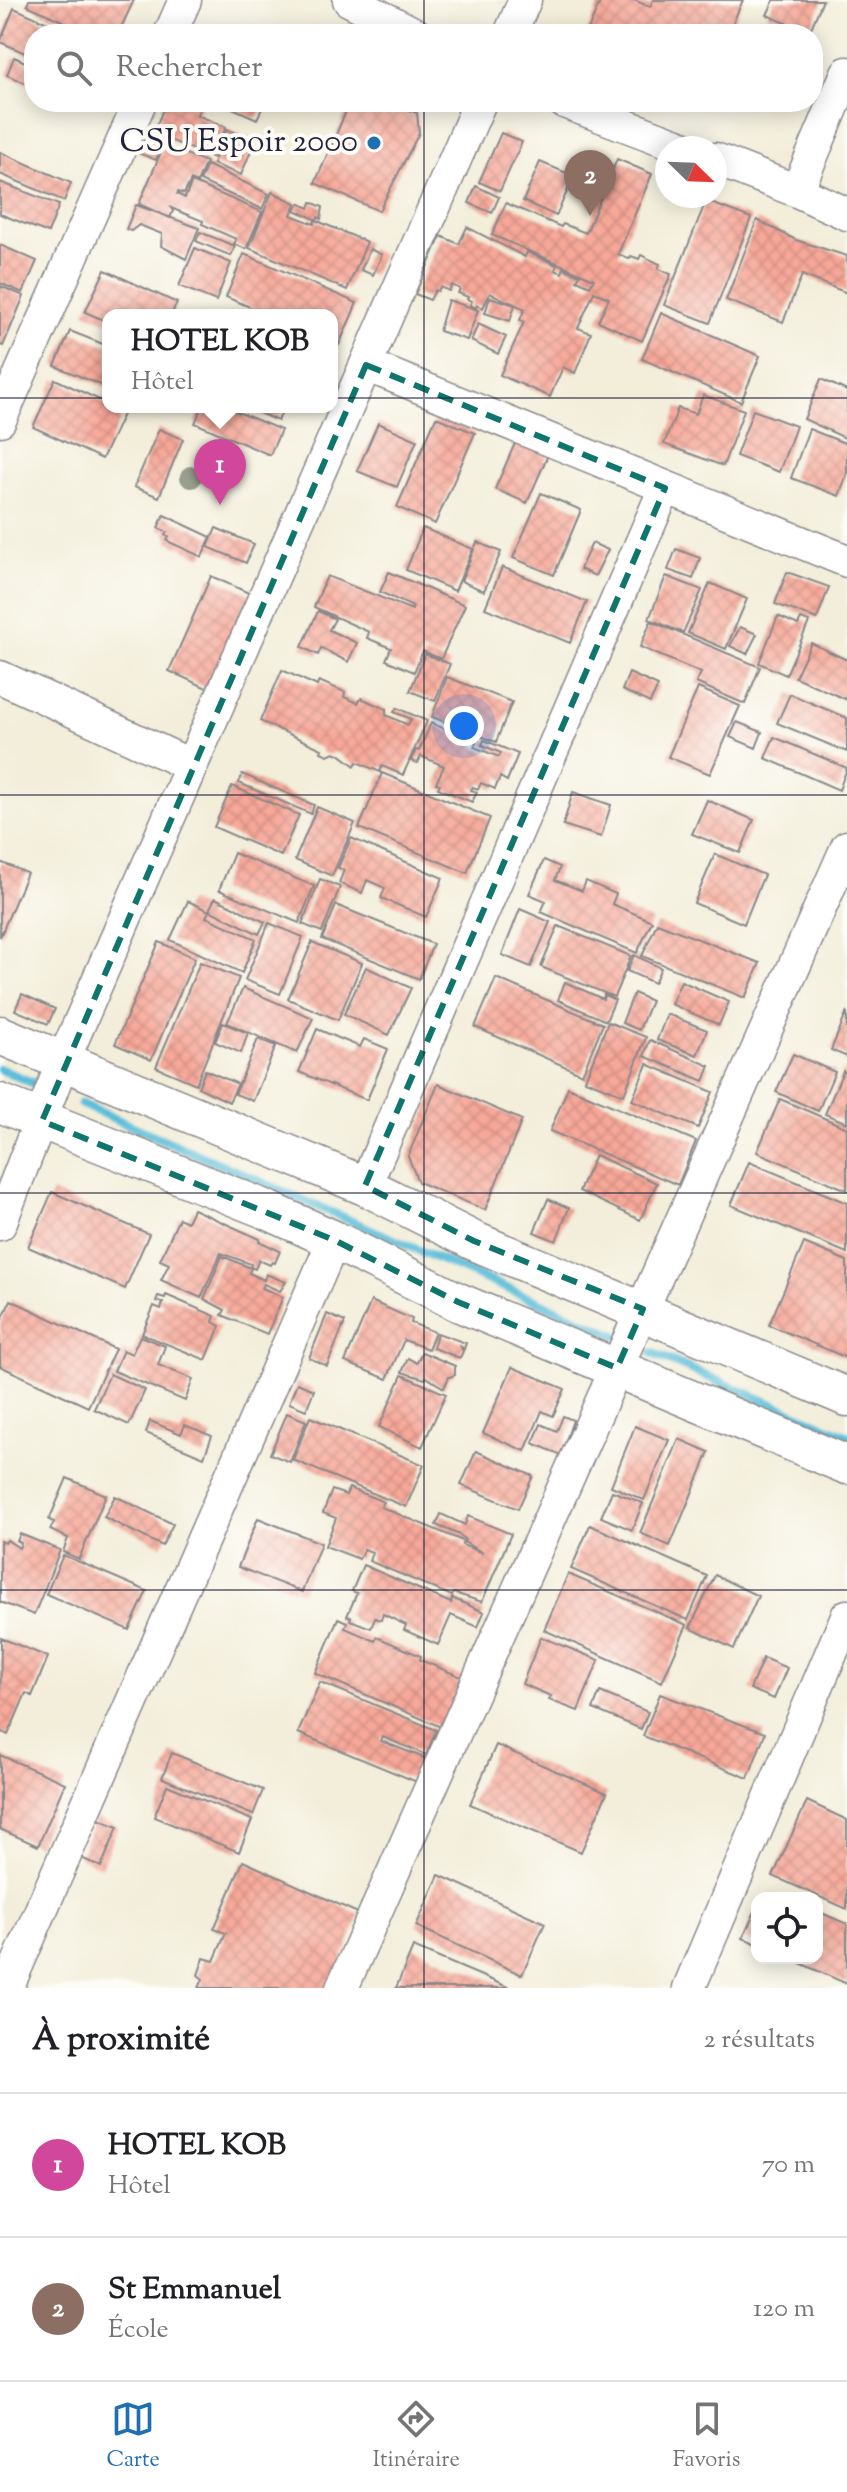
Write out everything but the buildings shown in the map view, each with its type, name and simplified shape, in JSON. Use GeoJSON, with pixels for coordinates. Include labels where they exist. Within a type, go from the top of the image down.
{"type":"FeatureCollection","features":[{"type":"Feature","properties":{"kind":"street"},"geometry":{"type":"LineString","coordinates":[[174,24],[185,0]]}},
{"type":"Feature","properties":{"kind":"street"},"geometry":{"type":"LineString","coordinates":[[349,0],[396,24]]}},
{"type":"Feature","properties":{"kind":"street"},"geometry":{"type":"LineString","coordinates":[[514,24],[525,0]]}},
{"type":"Feature","properties":{"kind":"street"},"geometry":{"type":"LineString","coordinates":[[797,191],[847,73]]}},
{"type":"Feature","properties":{"kind":"street"},"geometry":{"type":"LineString","coordinates":[[0,420],[136,112]]}},
{"type":"Feature","properties":{"kind":"street"},"geometry":{"type":"LineString","coordinates":[[0,1224],[63,1061],[476,112]]}},
{"type":"Feature","properties":{"kind":"street"},"geometry":{"type":"LineString","coordinates":[[590,112],[655,137]]}},
{"type":"Feature","properties":{"kind":"street"},"geometry":{"type":"LineString","coordinates":[[727,164],[847,214]]}},
{"type":"Feature","properties":{"kind":"street"},"geometry":{"type":"LineString","coordinates":[[366,365],[847,561]]}},
{"type":"Feature","properties":{"kind":"street"},"geometry":{"type":"LineString","coordinates":[[365,1186],[665,488]]}},
{"type":"Feature","properties":{"kind":"street"},"geometry":{"type":"LineString","coordinates":[[0,677],[192,766]]}},
{"type":"Feature","properties":{"kind":"street"},"geometry":{"type":"LineString","coordinates":[[342,1988],[847,847]]}},
{"type":"Feature","properties":{"kind":"street"},"geometry":{"type":"LineString","coordinates":[[0,1035],[365,1186],[474,1241],[643,1309],[847,1397]]}},
{"type":"Feature","properties":{"kind":"street"},"geometry":{"type":"LineString","coordinates":[[0,1103],[265,1209],[458,1302],[847,1465]]}},
{"type":"Feature","properties":{"kind":"street"},"geometry":{"type":"LineString","coordinates":[[7,1988],[334,1240]]}},
{"type":"Feature","properties":{"kind":"street"},"geometry":{"type":"LineString","coordinates":[[689,1988],[847,1616]]}},
{"type":"Feature","properties":{"kind":"highlighted area"},"geometry":{"type":"Polygon","coordinates":[[[366,365],[665,488],[365,1186],[474,1241],[643,1309],[617,1368],[458,1302],[334,1240],[42,1121],[366,365]]]}},
{"type":"Feature","properties":{"kind":"waterway"},"geometry":{"type":"LineString","coordinates":[[0,1069],[45,1088]]}},
{"type":"Feature","properties":{"kind":"waterway"},"geometry":{"type":"LineString","coordinates":[[81,1104],[619,1337]]}},
{"type":"Feature","properties":{"kind":"waterway"},"geometry":{"type":"LineString","coordinates":[[652,1353],[847,1436]]}},
{"type":"Feature","properties":{"kind":"place","name":"CSU Espoir 2000"},"geometry":{"type":"Point","coordinates":[374,143]}},
{"type":"Feature","properties":{"kind":"place","name":"St Emmanuel"},"geometry":{"type":"Point","coordinates":[590,216]}},
{"type":"Feature","properties":{"kind":"place","name":"HOTEL KOB"},"geometry":{"type":"Point","coordinates":[220,505]}}]}
